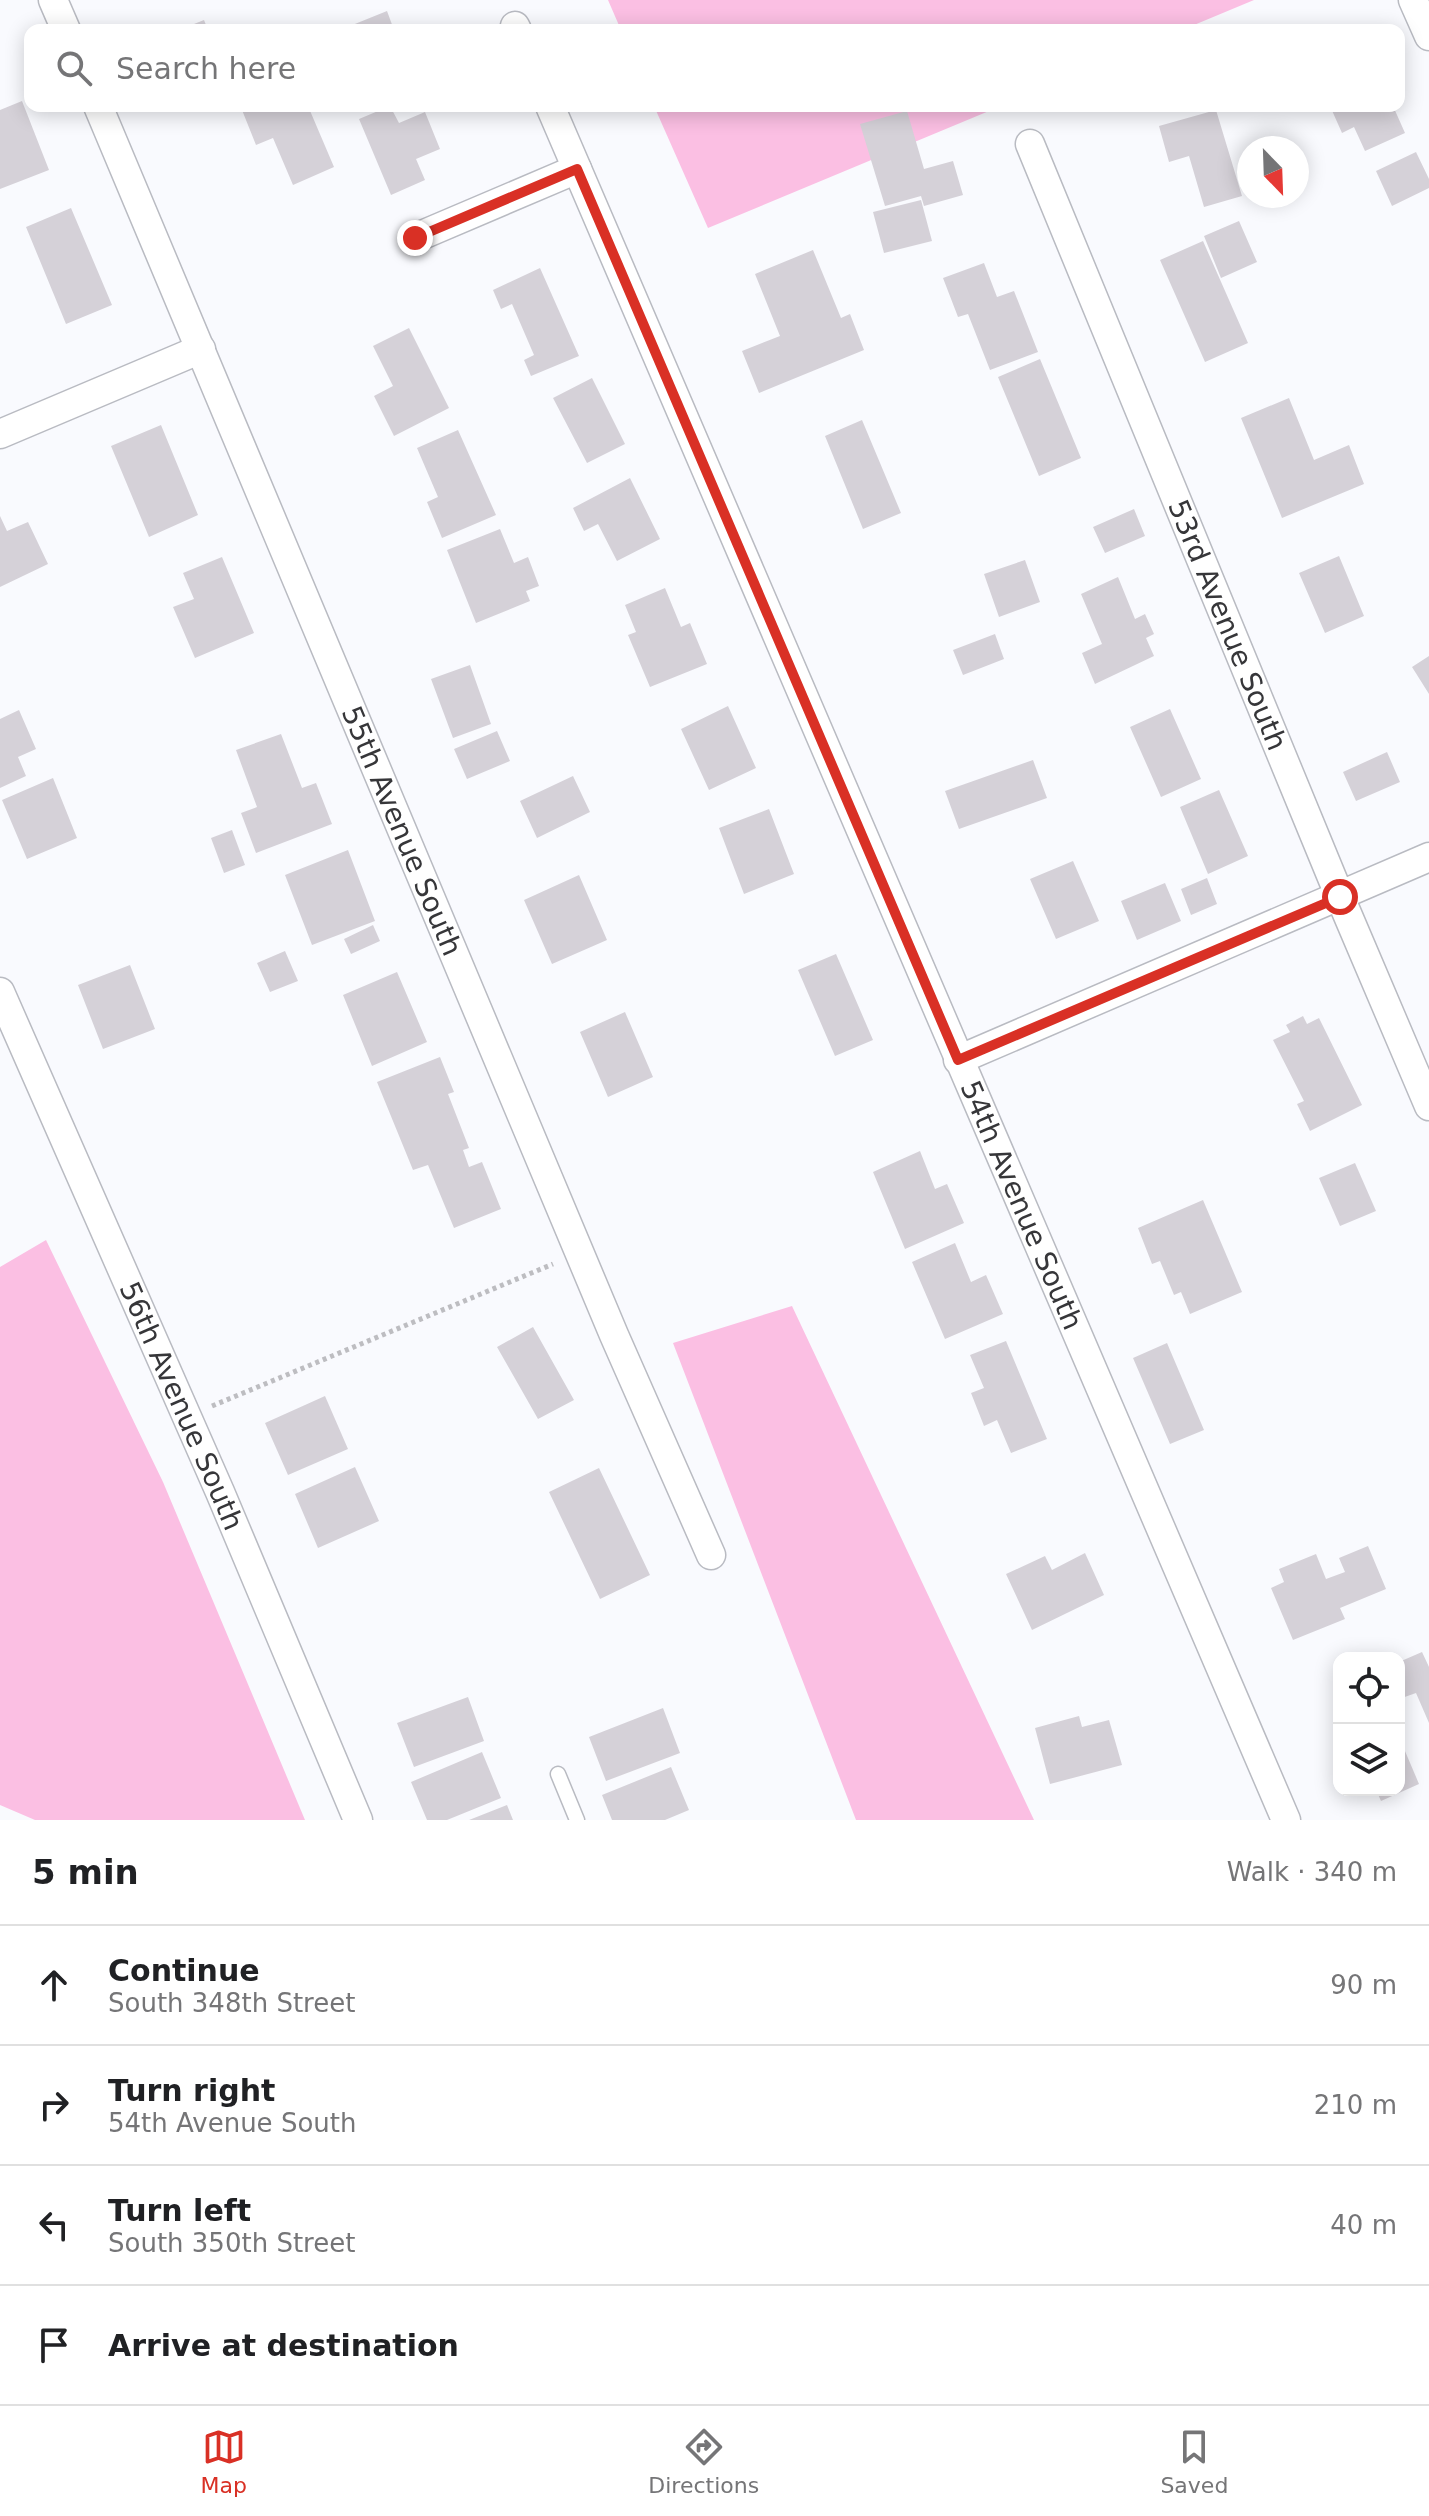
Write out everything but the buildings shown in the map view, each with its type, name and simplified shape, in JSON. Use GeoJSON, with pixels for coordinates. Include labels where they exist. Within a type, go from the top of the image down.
{"type":"FeatureCollection","features":[{"type":"Feature","properties":{"kind":"street"},"geometry":{"type":"LineString","coordinates":[[53,0],[63,24]]}},
{"type":"Feature","properties":{"kind":"street"},"geometry":{"type":"LineString","coordinates":[[1413,0],[1429,36]]}},
{"type":"Feature","properties":{"kind":"street","name":"55th Avenue South"},"geometry":{"type":"LineString","coordinates":[[101,112],[580,1253],[711,1555]]}},
{"type":"Feature","properties":{"kind":"street","name":"54th Avenue South"},"geometry":{"type":"LineString","coordinates":[[553,112],[1286,1820]]}},
{"type":"Feature","properties":{"kind":"street","name":"53rd Avenue South"},"geometry":{"type":"LineString","coordinates":[[1030,144],[1429,1106]]}},
{"type":"Feature","properties":{"kind":"street"},"geometry":{"type":"LineString","coordinates":[[415,238],[577,169]]}},
{"type":"Feature","properties":{"kind":"street"},"geometry":{"type":"LineString","coordinates":[[0,434],[201,349]]}},
{"type":"Feature","properties":{"kind":"street"},"geometry":{"type":"LineString","coordinates":[[958,1060],[1429,857]]}},
{"type":"Feature","properties":{"kind":"street","name":"56th Avenue South"},"geometry":{"type":"LineString","coordinates":[[0,992],[226,1506],[358,1820]]}},
{"type":"Feature","properties":{"kind":"lane"},"geometry":{"type":"LineString","coordinates":[[558,1774],[577,1820]]}},
{"type":"Feature","properties":{"kind":"path"},"geometry":{"type":"LineString","coordinates":[[205,1409],[580,1253]]}},
{"type":"Feature","properties":{"kind":"shaded area"},"geometry":{"type":"Polygon","coordinates":[[[608,0],[1254,0],[1196,24],[618,24],[608,0]]]}},
{"type":"Feature","properties":{"kind":"shaded area"},"geometry":{"type":"Polygon","coordinates":[[[657,112],[987,112],[708,228],[657,112]]]}},
{"type":"Feature","properties":{"kind":"shaded area"},"geometry":{"type":"Polygon","coordinates":[[[46,1240],[163,1482],[305,1820],[35,1820],[0,1805],[0,1267],[46,1240]]]}},
{"type":"Feature","properties":{"kind":"shaded area"},"geometry":{"type":"Polygon","coordinates":[[[792,1306],[1034,1820],[856,1820],[673,1343],[792,1306]]]}},
{"type":"Feature","properties":{"kind":"route"},"geometry":{"type":"LineString","coordinates":[[415,238],[577,169],[958,1060],[1340,897]]}}]}
